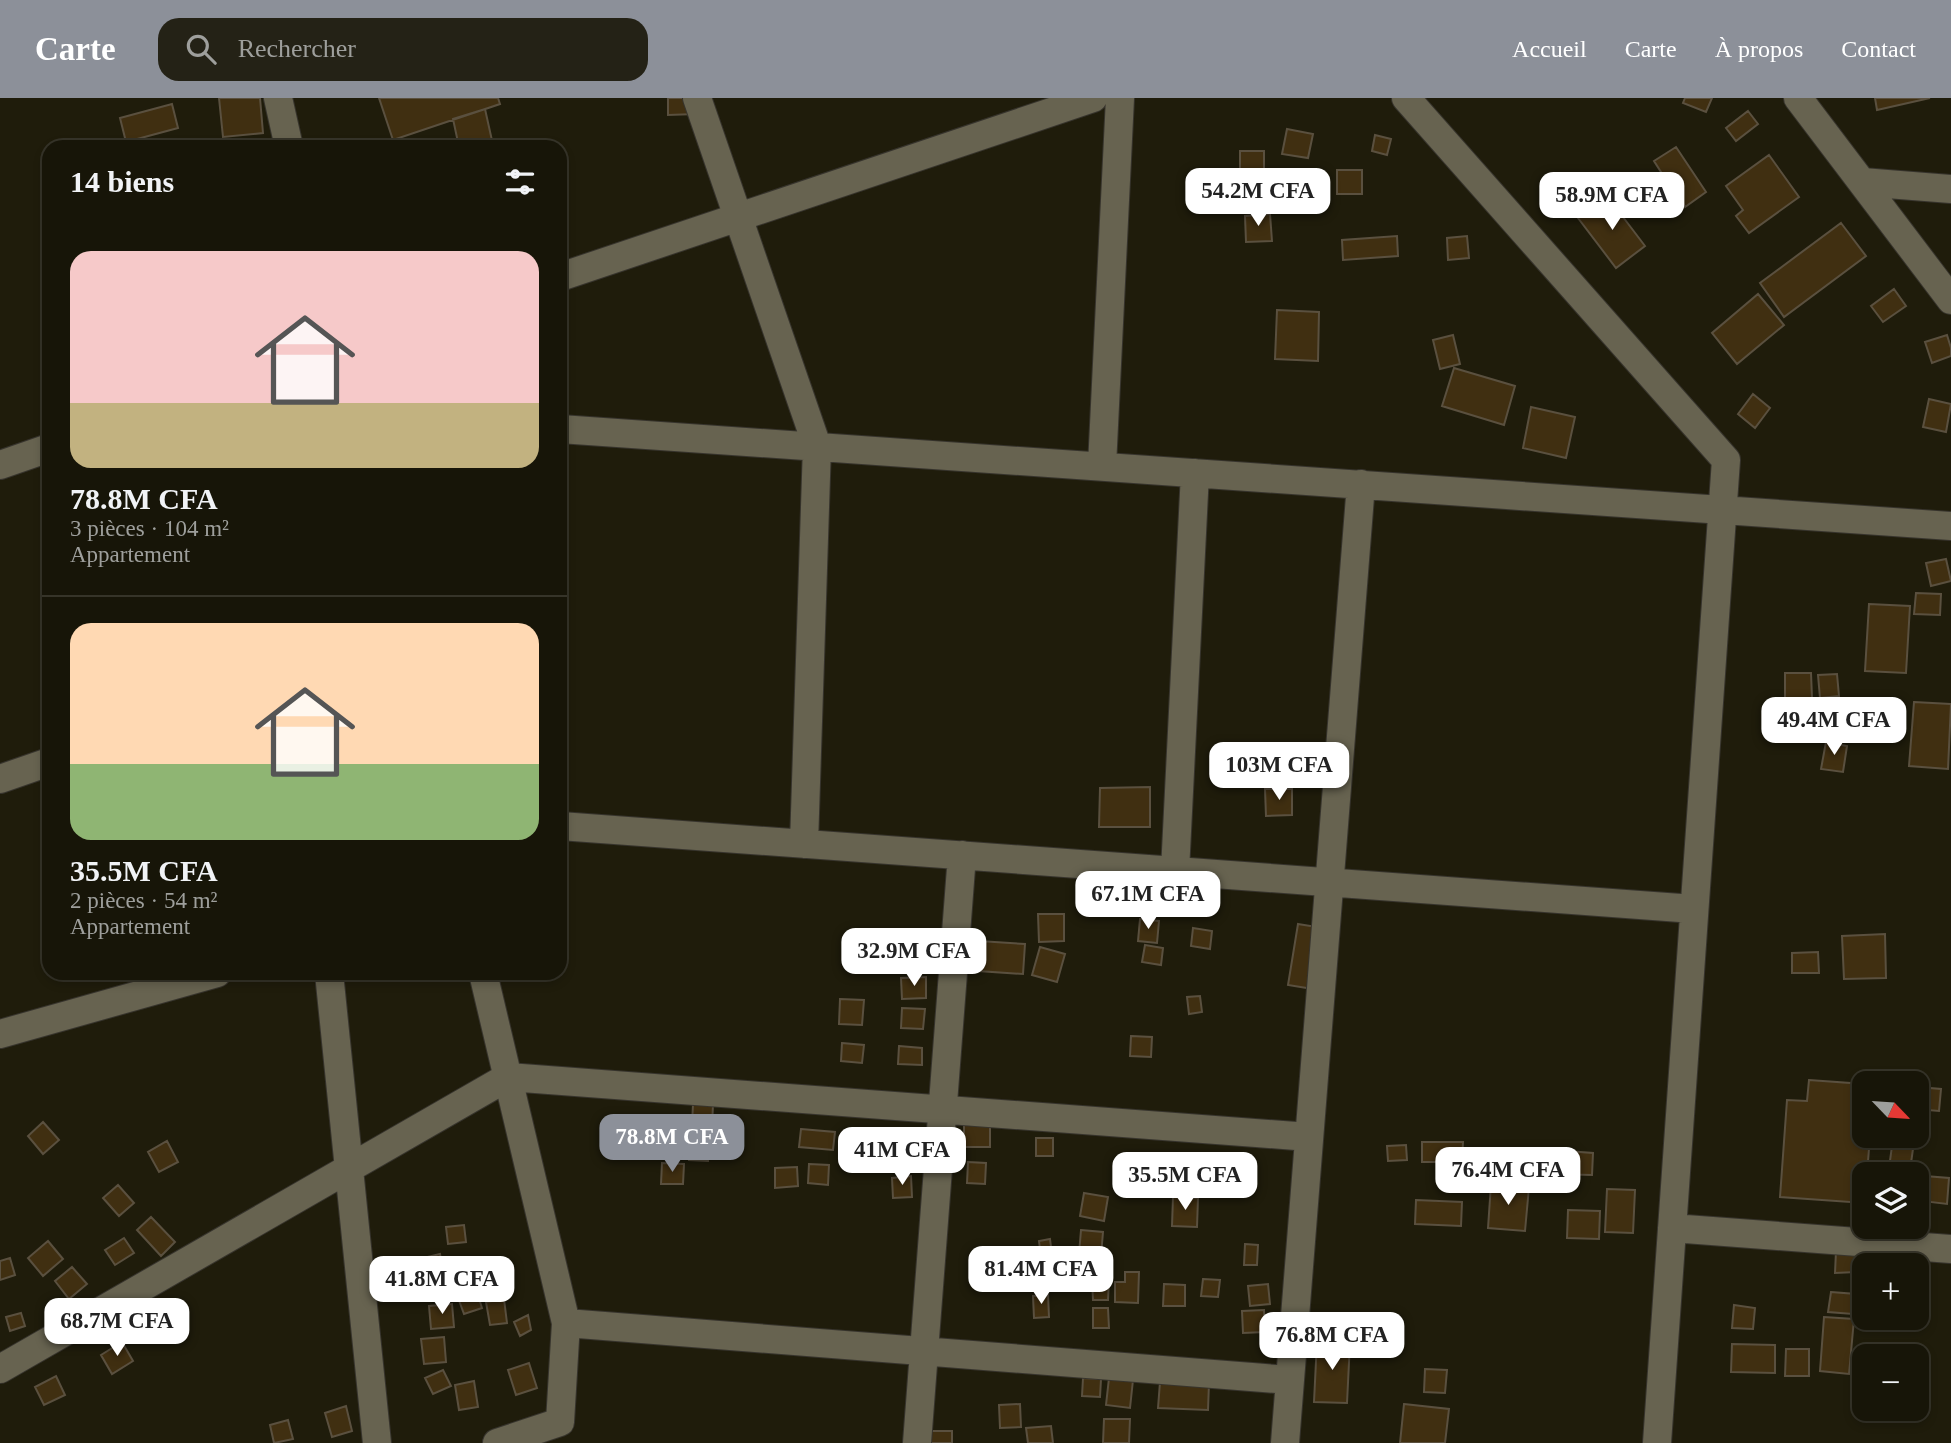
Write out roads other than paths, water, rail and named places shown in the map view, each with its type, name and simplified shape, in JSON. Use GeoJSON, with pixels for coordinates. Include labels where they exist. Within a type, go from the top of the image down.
{"type":"FeatureCollection","features":[{"type":"Feature","properties":{"kind":"street"},"geometry":{"type":"LineString","coordinates":[[278,98],[287,140]]}},
{"type":"Feature","properties":{"kind":"street"},"geometry":{"type":"LineString","coordinates":[[697,98],[817,446],[804,844]]}},
{"type":"Feature","properties":{"kind":"street"},"geometry":{"type":"LineString","coordinates":[[567,275],[1093,98]]}},
{"type":"Feature","properties":{"kind":"street"},"geometry":{"type":"LineString","coordinates":[[1102,466],[1120,98]]}},
{"type":"Feature","properties":{"kind":"street"},"geometry":{"type":"LineString","coordinates":[[1406,98],[1726,460],[1657,1443]]}},
{"type":"Feature","properties":{"kind":"street"},"geometry":{"type":"LineString","coordinates":[[1798,98],[1951,300]]}},
{"type":"Feature","properties":{"kind":"street"},"geometry":{"type":"LineString","coordinates":[[1862,182],[1951,189]]}},
{"type":"Feature","properties":{"kind":"street"},"geometry":{"type":"LineString","coordinates":[[567,429],[1951,526]]}},
{"type":"Feature","properties":{"kind":"street"},"geometry":{"type":"LineString","coordinates":[[0,465],[42,451]]}},
{"type":"Feature","properties":{"kind":"street"},"geometry":{"type":"LineString","coordinates":[[1175,871],[1195,473]]}},
{"type":"Feature","properties":{"kind":"street"},"geometry":{"type":"LineString","coordinates":[[1285,1443],[1361,484]]}},
{"type":"Feature","properties":{"kind":"street"},"geometry":{"type":"LineString","coordinates":[[0,779],[42,764]]}},
{"type":"Feature","properties":{"kind":"street"},"geometry":{"type":"LineString","coordinates":[[567,827],[1694,909]]}},
{"type":"Feature","properties":{"kind":"street"},"geometry":{"type":"LineString","coordinates":[[917,1443],[962,855]]}},
{"type":"Feature","properties":{"kind":"street"},"geometry":{"type":"LineString","coordinates":[[0,1034],[192,980]]}},
{"type":"Feature","properties":{"kind":"street"},"geometry":{"type":"LineString","coordinates":[[330,980],[377,1443]]}},
{"type":"Feature","properties":{"kind":"street"},"geometry":{"type":"LineString","coordinates":[[486,980],[566,1323],[560,1422],[497,1443]]}},
{"type":"Feature","properties":{"kind":"street"},"geometry":{"type":"LineString","coordinates":[[0,1370],[508,1077],[1309,1137]]}},
{"type":"Feature","properties":{"kind":"street"},"geometry":{"type":"LineString","coordinates":[[1672,1228],[1951,1249]]}},
{"type":"Feature","properties":{"kind":"street"},"geometry":{"type":"LineString","coordinates":[[566,1323],[1290,1380]]}}]}
